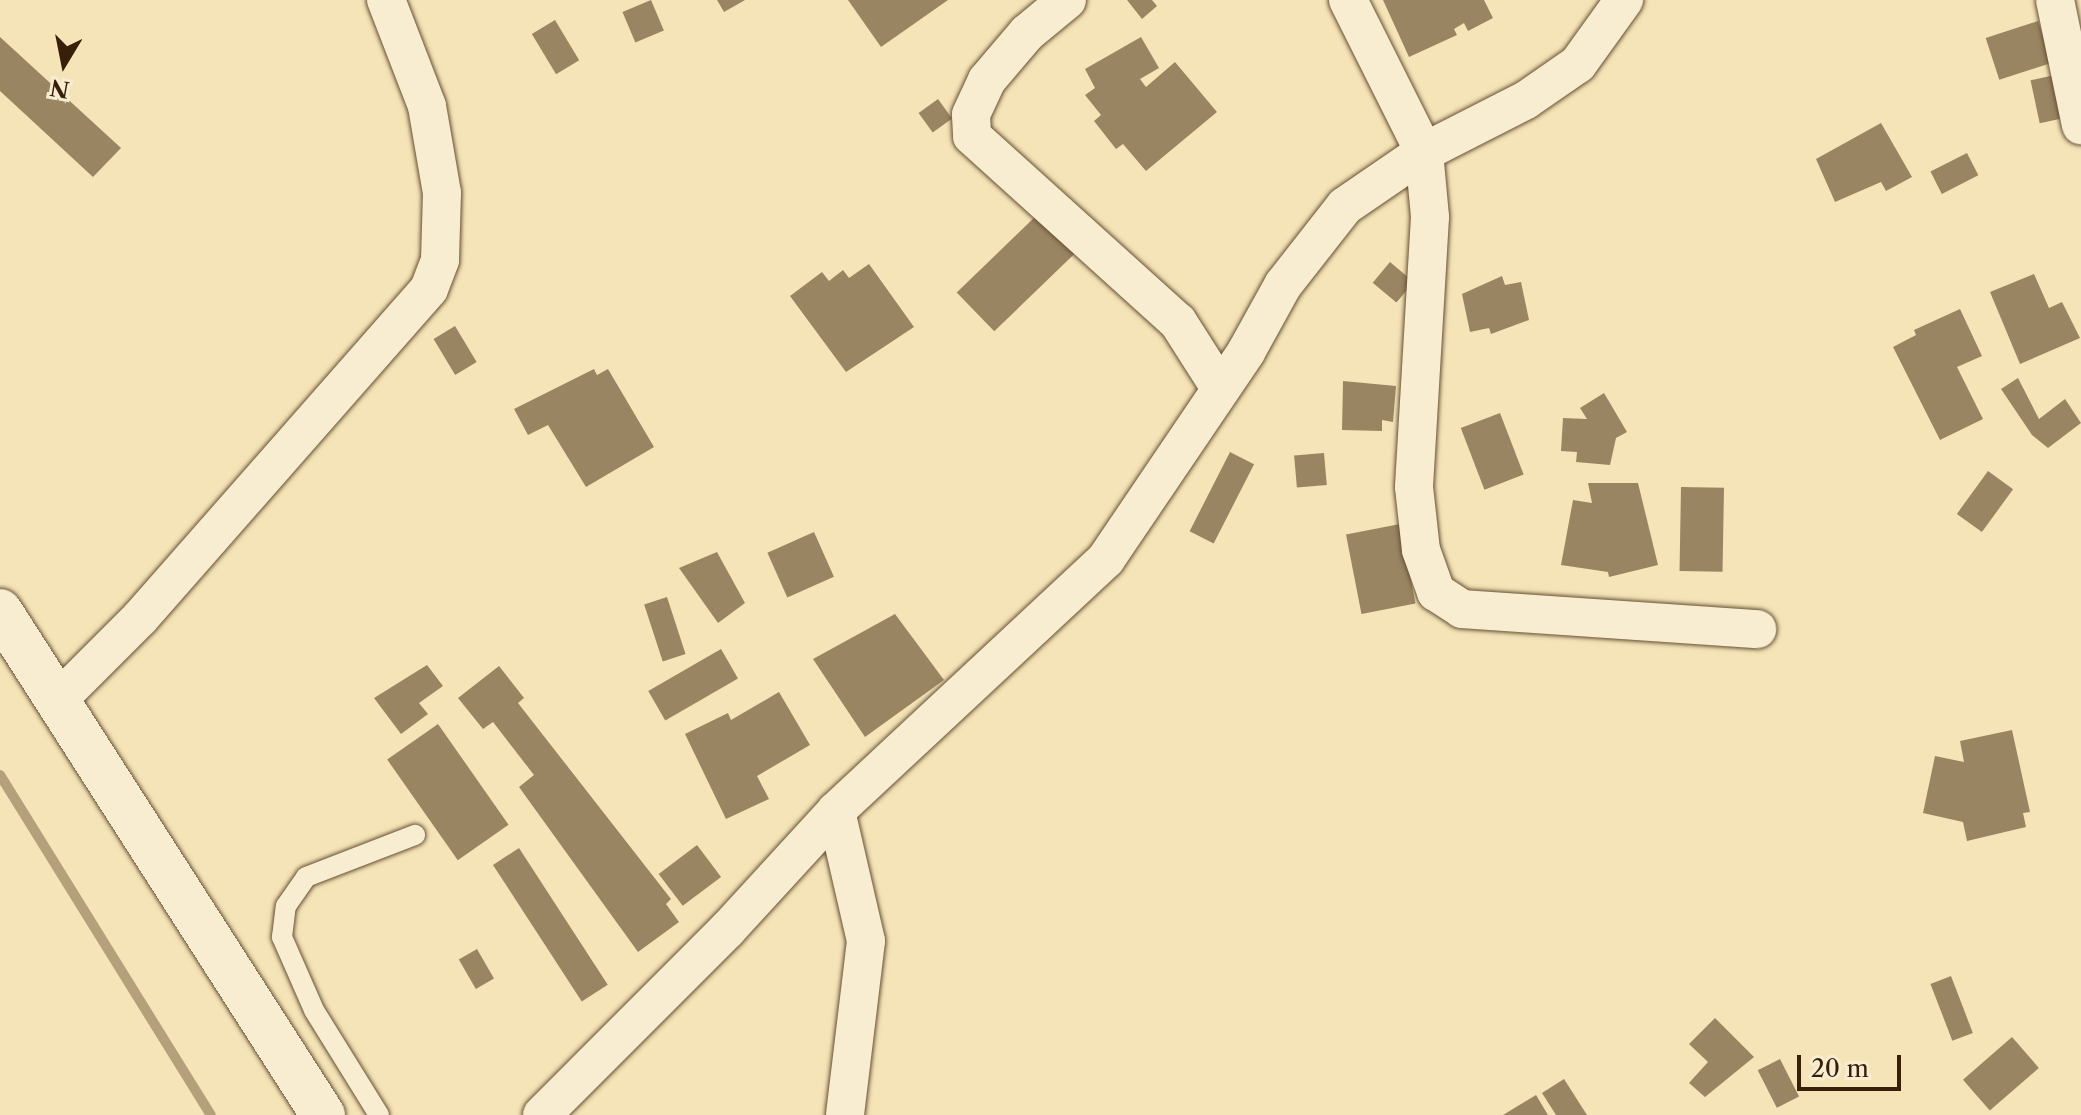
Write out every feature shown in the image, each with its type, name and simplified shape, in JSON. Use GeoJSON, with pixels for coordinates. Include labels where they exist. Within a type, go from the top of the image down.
{"type":"FeatureCollection","features":[{"type":"Feature","properties":{"kind":"main road"},"geometry":{"type":"LineString","coordinates":[[0,611],[323,1115]]}},
{"type":"Feature","properties":{"kind":"street"},"geometry":{"type":"LineString","coordinates":[[57,701],[140,618],[429,289],[440,260],[442,193],[427,106],[386,0]]}},
{"type":"Feature","properties":{"kind":"street"},"geometry":{"type":"LineString","coordinates":[[1067,0],[1027,33],[987,80],[971,115],[972,136],[1178,322],[1220,388]]}},
{"type":"Feature","properties":{"kind":"street"},"geometry":{"type":"LineString","coordinates":[[1348,0],[1424,152],[1430,217],[1414,487],[1421,550],[1436,592],[1462,609],[1757,629]]}},
{"type":"Feature","properties":{"kind":"street"},"geometry":{"type":"LineString","coordinates":[[542,1115],[727,930],[836,811],[1106,559],[1312,243],[1345,206],[1424,152],[1526,100],[1578,64],[1624,0]]}},
{"type":"Feature","properties":{"kind":"street"},"geometry":{"type":"LineString","coordinates":[[2055,0],[2081,125]]}},
{"type":"Feature","properties":{"kind":"street"},"geometry":{"type":"LineString","coordinates":[[836,811],[866,941],[845,1115]]}},
{"type":"Feature","properties":{"kind":"lane"},"geometry":{"type":"LineString","coordinates":[[379,1115],[314,1010],[282,937],[286,906],[306,877],[415,835]]}},
{"type":"Feature","properties":{"kind":"building"},"geometry":{"type":"Polygon","coordinates":[[[651,0],[664,30],[635,42],[622,12],[651,0]]]}},
{"type":"Feature","properties":{"kind":"building"},"geometry":{"type":"Polygon","coordinates":[[[717,0],[745,0],[724,12],[717,0]]]}},
{"type":"Feature","properties":{"kind":"building"},"geometry":{"type":"Polygon","coordinates":[[[848,0],[948,0],[881,47],[848,0]]]}},
{"type":"Feature","properties":{"kind":"building"},"geometry":{"type":"Polygon","coordinates":[[[1127,0],[1152,0],[1157,6],[1142,19],[1127,0]]]}},
{"type":"Feature","properties":{"kind":"building"},"geometry":{"type":"Polygon","coordinates":[[[1383,0],[1484,0],[1493,18],[1468,31],[1464,23],[1454,29],[1457,35],[1409,57],[1383,0]]]}},
{"type":"Feature","properties":{"kind":"building"},"geometry":{"type":"Polygon","coordinates":[[[555,20],[579,60],[556,74],[532,34],[555,20]]]}},
{"type":"Feature","properties":{"kind":"building"},"geometry":{"type":"Polygon","coordinates":[[[2038,21],[2052,63],[1999,80],[1986,38],[2038,21]]]}},
{"type":"Feature","properties":{"kind":"building"},"geometry":{"type":"Polygon","coordinates":[[[0,37],[121,148],[93,177],[0,91],[0,37]]]}},
{"type":"Feature","properties":{"kind":"building"},"geometry":{"type":"Polygon","coordinates":[[[1141,37],[1159,68],[1140,79],[1146,87],[1175,62],[1217,112],[1146,171],[1123,144],[1116,149],[1094,121],[1101,115],[1085,95],[1095,88],[1085,69],[1141,37]]]}},
{"type":"Feature","properties":{"kind":"building"},"geometry":{"type":"Polygon","coordinates":[[[2055,75],[2064,118],[2040,123],[2031,80],[2055,75]]]}},
{"type":"Feature","properties":{"kind":"building"},"geometry":{"type":"Polygon","coordinates":[[[938,99],[952,118],[933,133],[919,113],[938,99]]]}},
{"type":"Feature","properties":{"kind":"building"},"geometry":{"type":"Polygon","coordinates":[[[1881,123],[1912,177],[1886,191],[1881,182],[1835,202],[1816,159],[1881,123]]]}},
{"type":"Feature","properties":{"kind":"building"},"geometry":{"type":"Polygon","coordinates":[[[1967,153],[1978,175],[1942,194],[1930,172],[1967,153]]]}},
{"type":"Feature","properties":{"kind":"building"},"geometry":{"type":"Polygon","coordinates":[[[1038,214],[1076,253],[994,331],[957,292],[1038,214]]]}},
{"type":"Feature","properties":{"kind":"building"},"geometry":{"type":"Polygon","coordinates":[[[1390,262],[1414,282],[1396,303],[1373,283],[1390,262]]]}},
{"type":"Feature","properties":{"kind":"building"},"geometry":{"type":"Polygon","coordinates":[[[869,264],[914,327],[846,372],[790,296],[822,272],[829,281],[843,270],[849,278],[869,264]]]}},
{"type":"Feature","properties":{"kind":"building"},"geometry":{"type":"Polygon","coordinates":[[[2034,274],[2049,308],[2062,302],[2080,338],[2020,364],[1990,292],[2034,274]]]}},
{"type":"Feature","properties":{"kind":"building"},"geometry":{"type":"Polygon","coordinates":[[[1502,276],[1505,285],[1521,282],[1529,320],[1491,334],[1489,328],[1470,332],[1462,294],[1502,276]]]}},
{"type":"Feature","properties":{"kind":"building"},"geometry":{"type":"Polygon","coordinates":[[[1960,309],[1982,356],[1957,367],[1983,419],[1940,440],[1893,347],[1916,335],[1914,330],[1960,309]]]}},
{"type":"Feature","properties":{"kind":"building"},"geometry":{"type":"Polygon","coordinates":[[[455,326],[477,362],[455,375],[434,339],[455,326]]]}},
{"type":"Feature","properties":{"kind":"building"},"geometry":{"type":"Polygon","coordinates":[[[594,369],[597,375],[608,369],[654,447],[586,487],[548,425],[528,435],[514,409],[594,369]]]}},
{"type":"Feature","properties":{"kind":"building"},"geometry":{"type":"Polygon","coordinates":[[[2018,378],[2039,419],[2065,399],[2081,423],[2048,448],[2032,435],[2001,389],[2018,378]]]}},
{"type":"Feature","properties":{"kind":"building"},"geometry":{"type":"Polygon","coordinates":[[[1343,381],[1396,386],[1393,422],[1382,420],[1382,431],[1342,430],[1343,381]]]}},
{"type":"Feature","properties":{"kind":"building"},"geometry":{"type":"Polygon","coordinates":[[[1604,393],[1627,432],[1616,438],[1610,465],[1576,462],[1577,452],[1561,451],[1563,418],[1587,419],[1580,408],[1604,393]]]}},
{"type":"Feature","properties":{"kind":"building"},"geometry":{"type":"Polygon","coordinates":[[[1500,413],[1524,475],[1484,490],[1461,428],[1500,413]]]}},
{"type":"Feature","properties":{"kind":"building"},"geometry":{"type":"Polygon","coordinates":[[[1230,452],[1254,464],[1214,544],[1190,531],[1230,452]]]}},
{"type":"Feature","properties":{"kind":"building"},"geometry":{"type":"Polygon","coordinates":[[[1324,453],[1327,485],[1297,487],[1294,456],[1324,453]]]}},
{"type":"Feature","properties":{"kind":"building"},"geometry":{"type":"Polygon","coordinates":[[[1988,471],[2013,489],[1982,532],[1957,514],[1988,471]]]}},
{"type":"Feature","properties":{"kind":"building"},"geometry":{"type":"Polygon","coordinates":[[[1588,483],[1638,483],[1658,565],[1609,577],[1608,572],[1561,565],[1573,500],[1592,503],[1588,483]]]}},
{"type":"Feature","properties":{"kind":"building"},"geometry":{"type":"Polygon","coordinates":[[[1681,487],[1724,488],[1723,572],[1680,571],[1681,487]]]}},
{"type":"Feature","properties":{"kind":"building"},"geometry":{"type":"Polygon","coordinates":[[[1400,524],[1415,604],[1361,614],[1346,534],[1400,524]]]}},
{"type":"Feature","properties":{"kind":"building"},"geometry":{"type":"Polygon","coordinates":[[[814,532],[834,577],[787,598],[767,553],[814,532]]]}},
{"type":"Feature","properties":{"kind":"building"},"geometry":{"type":"Polygon","coordinates":[[[717,552],[745,603],[718,623],[679,568],[717,552]]]}},
{"type":"Feature","properties":{"kind":"building"},"geometry":{"type":"Polygon","coordinates":[[[667,597],[686,654],[663,661],[644,604],[667,597]]]}},
{"type":"Feature","properties":{"kind":"building"},"geometry":{"type":"Polygon","coordinates":[[[895,614],[944,680],[865,737],[813,659],[895,614]]]}},
{"type":"Feature","properties":{"kind":"building"},"geometry":{"type":"Polygon","coordinates":[[[721,649],[738,678],[665,720],[648,691],[721,649]]]}},
{"type":"Feature","properties":{"kind":"building"},"geometry":{"type":"Polygon","coordinates":[[[427,665],[443,686],[419,703],[428,714],[401,734],[374,698],[427,665]]]}},
{"type":"Feature","properties":{"kind":"building"},"geometry":{"type":"Polygon","coordinates":[[[499,666],[524,698],[518,703],[671,899],[666,904],[679,922],[638,952],[519,787],[534,775],[493,722],[483,729],[458,698],[499,666]]]}},
{"type":"Feature","properties":{"kind":"building"},"geometry":{"type":"Polygon","coordinates":[[[779,692],[810,745],[757,776],[769,799],[726,819],[685,734],[728,713],[731,720],[779,692]]]}},
{"type":"Feature","properties":{"kind":"building"},"geometry":{"type":"Polygon","coordinates":[[[438,724],[509,825],[458,860],[387,760],[438,724]]]}},
{"type":"Feature","properties":{"kind":"building"},"geometry":{"type":"Polygon","coordinates":[[[2012,730],[2030,812],[2023,813],[2026,827],[1967,841],[1963,822],[1923,813],[1935,756],[1964,762],[1960,741],[2012,730]]]}},
{"type":"Feature","properties":{"kind":"building"},"geometry":{"type":"Polygon","coordinates":[[[697,845],[721,877],[683,906],[659,874],[697,845]]]}},
{"type":"Feature","properties":{"kind":"building"},"geometry":{"type":"Polygon","coordinates":[[[519,848],[608,985],[582,1002],[493,865],[519,848]]]}},
{"type":"Feature","properties":{"kind":"building"},"geometry":{"type":"Polygon","coordinates":[[[477,949],[494,978],[476,989],[459,960],[477,949]]]}},
{"type":"Feature","properties":{"kind":"building"},"geometry":{"type":"Polygon","coordinates":[[[1951,976],[1973,1033],[1952,1041],[1930,984],[1951,976]]]}},
{"type":"Feature","properties":{"kind":"building"},"geometry":{"type":"Polygon","coordinates":[[[1715,1018],[1754,1057],[1705,1097],[1689,1083],[1708,1062],[1689,1044],[1715,1018]]]}},
{"type":"Feature","properties":{"kind":"building"},"geometry":{"type":"Polygon","coordinates":[[[2012,1037],[2039,1068],[1990,1111],[1963,1080],[2012,1037]]]}},
{"type":"Feature","properties":{"kind":"building"},"geometry":{"type":"Polygon","coordinates":[[[1780,1059],[1799,1096],[1777,1108],[1758,1070],[1780,1059]]]}},
{"type":"Feature","properties":{"kind":"building"},"geometry":{"type":"Polygon","coordinates":[[[1564,1079],[1587,1115],[1556,1115],[1542,1093],[1564,1079]]]}},
{"type":"Feature","properties":{"kind":"building"},"geometry":{"type":"Polygon","coordinates":[[[1536,1095],[1548,1115],[1503,1115],[1536,1095]]]}},
{"type":"Feature","properties":{"kind":"waterway"},"geometry":{"type":"LineString","coordinates":[[0,775],[211,1115]]}}]}
